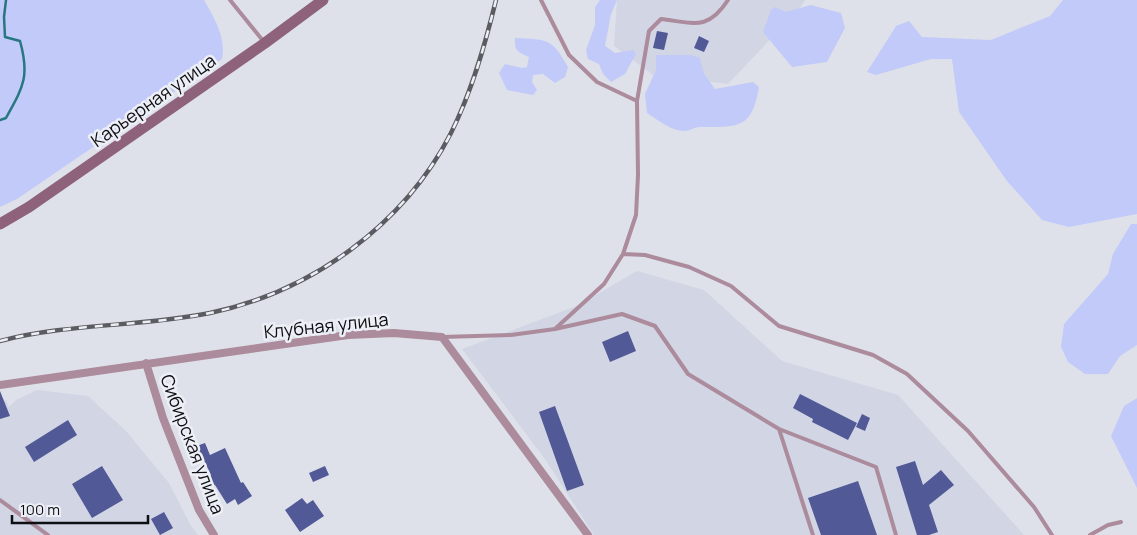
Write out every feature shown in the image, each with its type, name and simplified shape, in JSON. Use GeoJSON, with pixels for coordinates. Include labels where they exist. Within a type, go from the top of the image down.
{"type":"FeatureCollection","features":[{"type":"Feature","properties":{"kind":"main road","name":"Карьерная улица"},"geometry":{"type":"LineString","coordinates":[[0,224],[29,207],[265,43],[323,0]]}},
{"type":"Feature","properties":{"kind":"street","name":"Клубная улица"},"geometry":{"type":"LineString","coordinates":[[0,385],[348,335],[394,333],[442,337]]}},
{"type":"Feature","properties":{"kind":"street"},"geometry":{"type":"LineString","coordinates":[[442,337],[588,535]]}},
{"type":"Feature","properties":{"kind":"street","name":"Сибирская улица"},"geometry":{"type":"LineString","coordinates":[[146,364],[163,418],[199,510],[214,535]]}},
{"type":"Feature","properties":{"kind":"lane"},"geometry":{"type":"LineString","coordinates":[[230,0],[265,43]]}},
{"type":"Feature","properties":{"kind":"lane"},"geometry":{"type":"LineString","coordinates":[[541,0],[569,55],[597,82],[637,101]]}},
{"type":"Feature","properties":{"kind":"lane"},"geometry":{"type":"LineString","coordinates":[[555,329],[604,284],[623,254],[636,214],[638,175],[637,101],[649,31],[661,19],[704,24],[719,14],[728,0]]}},
{"type":"Feature","properties":{"kind":"lane"},"geometry":{"type":"LineString","coordinates":[[623,254],[645,255],[689,267],[731,286],[779,326],[873,355],[907,374],[968,431],[1034,507],[1052,535]]}},
{"type":"Feature","properties":{"kind":"lane"},"geometry":{"type":"LineString","coordinates":[[442,337],[511,335],[555,329],[622,314],[655,326],[688,374],[779,429],[876,467],[896,535]]}},
{"type":"Feature","properties":{"kind":"lane"},"geometry":{"type":"LineString","coordinates":[[779,429],[813,535]]}},
{"type":"Feature","properties":{"kind":"lane"},"geometry":{"type":"LineString","coordinates":[[0,500],[48,535]]}},
{"type":"Feature","properties":{"kind":"lane"},"geometry":{"type":"LineString","coordinates":[[1090,535],[1108,525],[1120,522]]}},
{"type":"Feature","properties":{"kind":"shaded area"},"geometry":{"type":"Polygon","coordinates":[[[0,0],[204,0],[216,21],[221,36],[222,59],[17,199],[0,207],[0,0]]]}},
{"type":"Feature","properties":{"kind":"shaded area"},"geometry":{"type":"Polygon","coordinates":[[[600,0],[617,0],[611,14],[605,46],[615,53],[633,50],[636,54],[625,74],[611,82],[603,74],[599,64],[588,59],[586,50],[595,25],[595,7],[600,0]]]}},
{"type":"Feature","properties":{"kind":"shaded area"},"geometry":{"type":"Polygon","coordinates":[[[617,0],[805,0],[800,8],[728,84],[653,75],[614,46],[617,0]]]}},
{"type":"Feature","properties":{"kind":"shaded area"},"geometry":{"type":"Polygon","coordinates":[[[1063,0],[1137,0],[1137,214],[1069,227],[1042,220],[1007,181],[959,112],[952,59],[931,59],[876,75],[867,72],[896,26],[909,21],[922,37],[991,40],[1050,16],[1063,0]]]}},
{"type":"Feature","properties":{"kind":"shaded area"},"geometry":{"type":"Polygon","coordinates":[[[811,5],[841,13],[845,28],[827,62],[792,67],[763,32],[771,10],[775,7],[786,12],[811,5]]]}},
{"type":"Feature","properties":{"kind":"shaded area"},"geometry":{"type":"Polygon","coordinates":[[[515,38],[542,40],[552,45],[568,67],[565,77],[555,83],[543,74],[533,75],[532,82],[537,90],[533,95],[507,90],[499,73],[505,64],[522,68],[527,67],[529,57],[522,54],[515,46],[515,38]]]}},
{"type":"Feature","properties":{"kind":"shaded area"},"geometry":{"type":"Polygon","coordinates":[[[656,55],[691,55],[700,58],[704,74],[715,89],[753,82],[759,87],[756,101],[747,119],[733,126],[698,127],[680,131],[665,125],[647,113],[645,94],[656,70],[656,55]]]}},
{"type":"Feature","properties":{"kind":"shaded area"},"geometry":{"type":"Polygon","coordinates":[[[1131,224],[1137,224],[1137,345],[1120,356],[1108,374],[1085,374],[1068,362],[1061,347],[1064,324],[1108,274],[1113,254],[1131,224]]]}},
{"type":"Feature","properties":{"kind":"shaded area"},"geometry":{"type":"Polygon","coordinates":[[[637,271],[704,290],[782,361],[898,395],[1024,535],[594,535],[545,459],[462,349],[579,305],[637,271]]]}},
{"type":"Feature","properties":{"kind":"shaded area"},"geometry":{"type":"Polygon","coordinates":[[[37,390],[88,396],[126,431],[169,483],[190,524],[198,535],[0,535],[0,402],[6,400],[9,407],[16,400],[37,390]]]}},
{"type":"Feature","properties":{"kind":"shaded area"},"geometry":{"type":"Polygon","coordinates":[[[1137,398],[1137,488],[1111,436],[1124,406],[1137,398]]]}},
{"type":"Feature","properties":{"kind":"building"},"geometry":{"type":"Polygon","coordinates":[[[657,31],[668,33],[664,50],[653,48],[657,31]]]}},
{"type":"Feature","properties":{"kind":"building"},"geometry":{"type":"Polygon","coordinates":[[[699,36],[709,41],[704,52],[694,48],[699,36]]]}},
{"type":"Feature","properties":{"kind":"building"},"geometry":{"type":"Polygon","coordinates":[[[628,331],[636,351],[610,362],[602,342],[628,331]]]}},
{"type":"Feature","properties":{"kind":"building"},"geometry":{"type":"Polygon","coordinates":[[[0,391],[10,416],[0,419],[0,391]]]}},
{"type":"Feature","properties":{"kind":"building"},"geometry":{"type":"Polygon","coordinates":[[[800,394],[857,423],[848,440],[812,422],[813,419],[793,408],[800,394]]]}},
{"type":"Feature","properties":{"kind":"building"},"geometry":{"type":"Polygon","coordinates":[[[555,406],[584,485],[567,491],[539,412],[555,406]]]}},
{"type":"Feature","properties":{"kind":"building"},"geometry":{"type":"Polygon","coordinates":[[[862,414],[870,418],[865,431],[856,427],[862,414]]]}},
{"type":"Feature","properties":{"kind":"building"},"geometry":{"type":"Polygon","coordinates":[[[68,420],[77,435],[34,462],[25,447],[68,420]]]}},
{"type":"Feature","properties":{"kind":"building"},"geometry":{"type":"Polygon","coordinates":[[[205,443],[210,455],[225,448],[241,483],[243,482],[252,496],[238,505],[235,499],[227,504],[215,485],[210,487],[205,478],[211,475],[200,452],[193,455],[191,448],[205,443]]]}},
{"type":"Feature","properties":{"kind":"building"},"geometry":{"type":"Polygon","coordinates":[[[915,461],[923,485],[941,470],[954,485],[929,505],[938,532],[929,535],[917,535],[896,467],[915,461]]]}},
{"type":"Feature","properties":{"kind":"building"},"geometry":{"type":"Polygon","coordinates":[[[102,466],[123,500],[92,518],[72,484],[102,466]]]}},
{"type":"Feature","properties":{"kind":"building"},"geometry":{"type":"Polygon","coordinates":[[[325,466],[329,475],[313,482],[309,473],[325,466]]]}},
{"type":"Feature","properties":{"kind":"building"},"geometry":{"type":"Polygon","coordinates":[[[858,481],[877,535],[821,535],[808,498],[858,481]]]}},
{"type":"Feature","properties":{"kind":"building"},"geometry":{"type":"Polygon","coordinates":[[[302,498],[307,504],[313,500],[324,516],[300,532],[285,510],[302,498]]]}},
{"type":"Feature","properties":{"kind":"building"},"geometry":{"type":"Polygon","coordinates":[[[164,512],[173,528],[160,535],[151,519],[164,512]]]}},
{"type":"Feature","properties":{"kind":"waterway"},"geometry":{"type":"LineString","coordinates":[[0,120],[6,118],[17,98],[21,90],[24,73],[20,41],[5,37],[4,17],[6,0]]}},
{"type":"Feature","properties":{"kind":"railway"},"geometry":{"type":"LineString","coordinates":[[0,341],[52,331],[158,321],[210,313],[247,303],[284,289],[318,271],[351,250],[381,225],[408,197],[431,166],[451,133],[477,68],[496,0]]}}]}
